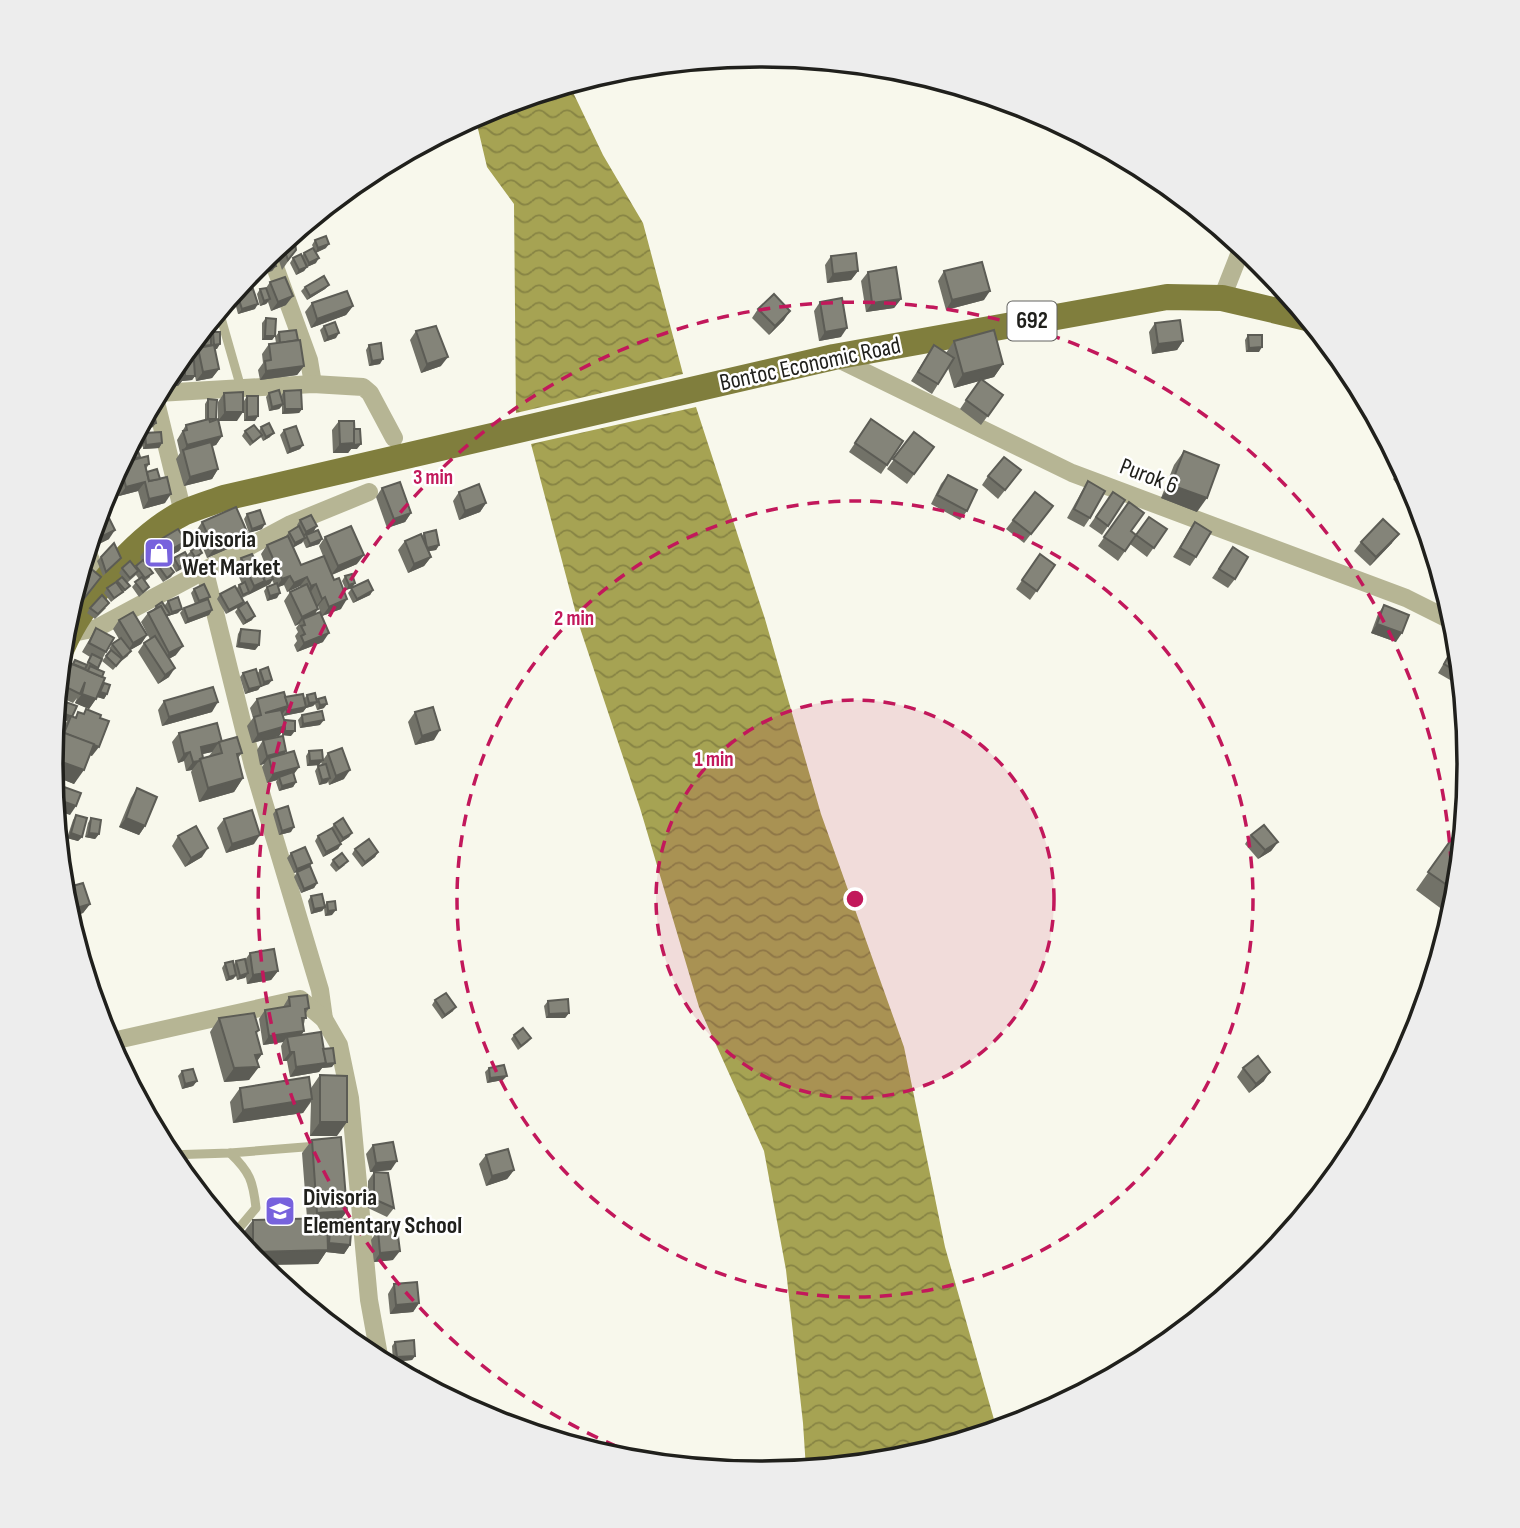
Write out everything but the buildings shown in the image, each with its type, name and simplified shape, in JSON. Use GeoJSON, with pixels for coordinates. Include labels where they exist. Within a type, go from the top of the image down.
{"type":"FeatureCollection","features":[{"type":"Feature","properties":{"kind":"main road","name":"Bontoc Economic Road"},"geometry":{"type":"LineString","coordinates":[[183,513],[224,498],[317,475],[757,373],[1167,297],[1222,298],[1293,315]]}},
{"type":"Feature","properties":{"kind":"main road","name":"692"},"geometry":{"type":"LineString","coordinates":[[78,619],[102,583],[149,535],[183,513]]}},
{"type":"Feature","properties":{"kind":"street"},"geometry":{"type":"LineString","coordinates":[[1222,298],[1238,257]]}},
{"type":"Feature","properties":{"kind":"street"},"geometry":{"type":"LineString","coordinates":[[274,264],[309,360],[313,384]]}},
{"type":"Feature","properties":{"kind":"street","name":"Purok 6"},"geometry":{"type":"LineString","coordinates":[[834,357],[1072,473],[1406,598],[1441,615]]}},
{"type":"Feature","properties":{"kind":"street"},"geometry":{"type":"LineString","coordinates":[[170,392],[313,384],[363,387],[370,393],[394,438]]}},
{"type":"Feature","properties":{"kind":"street"},"geometry":{"type":"LineString","coordinates":[[158,411],[183,513]]}},
{"type":"Feature","properties":{"kind":"street"},"geometry":{"type":"LineString","coordinates":[[75,636],[97,628],[291,524],[369,492]]}},
{"type":"Feature","properties":{"kind":"street"},"geometry":{"type":"LineString","coordinates":[[93,564],[102,583]]}},
{"type":"Feature","properties":{"kind":"street"},"geometry":{"type":"LineString","coordinates":[[205,572],[253,766],[320,990],[324,1019]]}},
{"type":"Feature","properties":{"kind":"street"},"geometry":{"type":"LineString","coordinates":[[120,1039],[300,999],[324,1019],[339,1045],[350,1098],[347,1144],[377,1347]]}},
{"type":"Feature","properties":{"kind":"lane"},"geometry":{"type":"LineString","coordinates":[[222,321],[242,388]]}},
{"type":"Feature","properties":{"kind":"lane"},"geometry":{"type":"LineString","coordinates":[[183,1155],[326,1145]]}},
{"type":"Feature","properties":{"kind":"lane"},"geometry":{"type":"LineString","coordinates":[[230,1153],[244,1167],[254,1183],[256,1208],[239,1227]]}},
{"type":"Feature","properties":{"kind":"water"},"geometry":{"type":"Polygon","coordinates":[[[573,93],[603,155],[643,223],[683,374],[516,413],[514,204],[487,167],[478,127],[536,104],[573,93]]]}},
{"type":"Feature","properties":{"kind":"water"},"geometry":{"type":"Polygon","coordinates":[[[696,407],[765,619],[821,814],[904,1047],[945,1247],[994,1420],[896,1448],[805,1460],[786,1270],[764,1151],[699,1007],[640,808],[579,625],[531,444],[696,407]]]}},
{"type":"Feature","properties":{"kind":"place","name":"Divisoria Wet Market"},"geometry":{"type":"Point","coordinates":[159,553]}},
{"type":"Feature","properties":{"kind":"place","name":"Divisoria Elementary School"},"geometry":{"type":"Point","coordinates":[280,1211]}}]}
